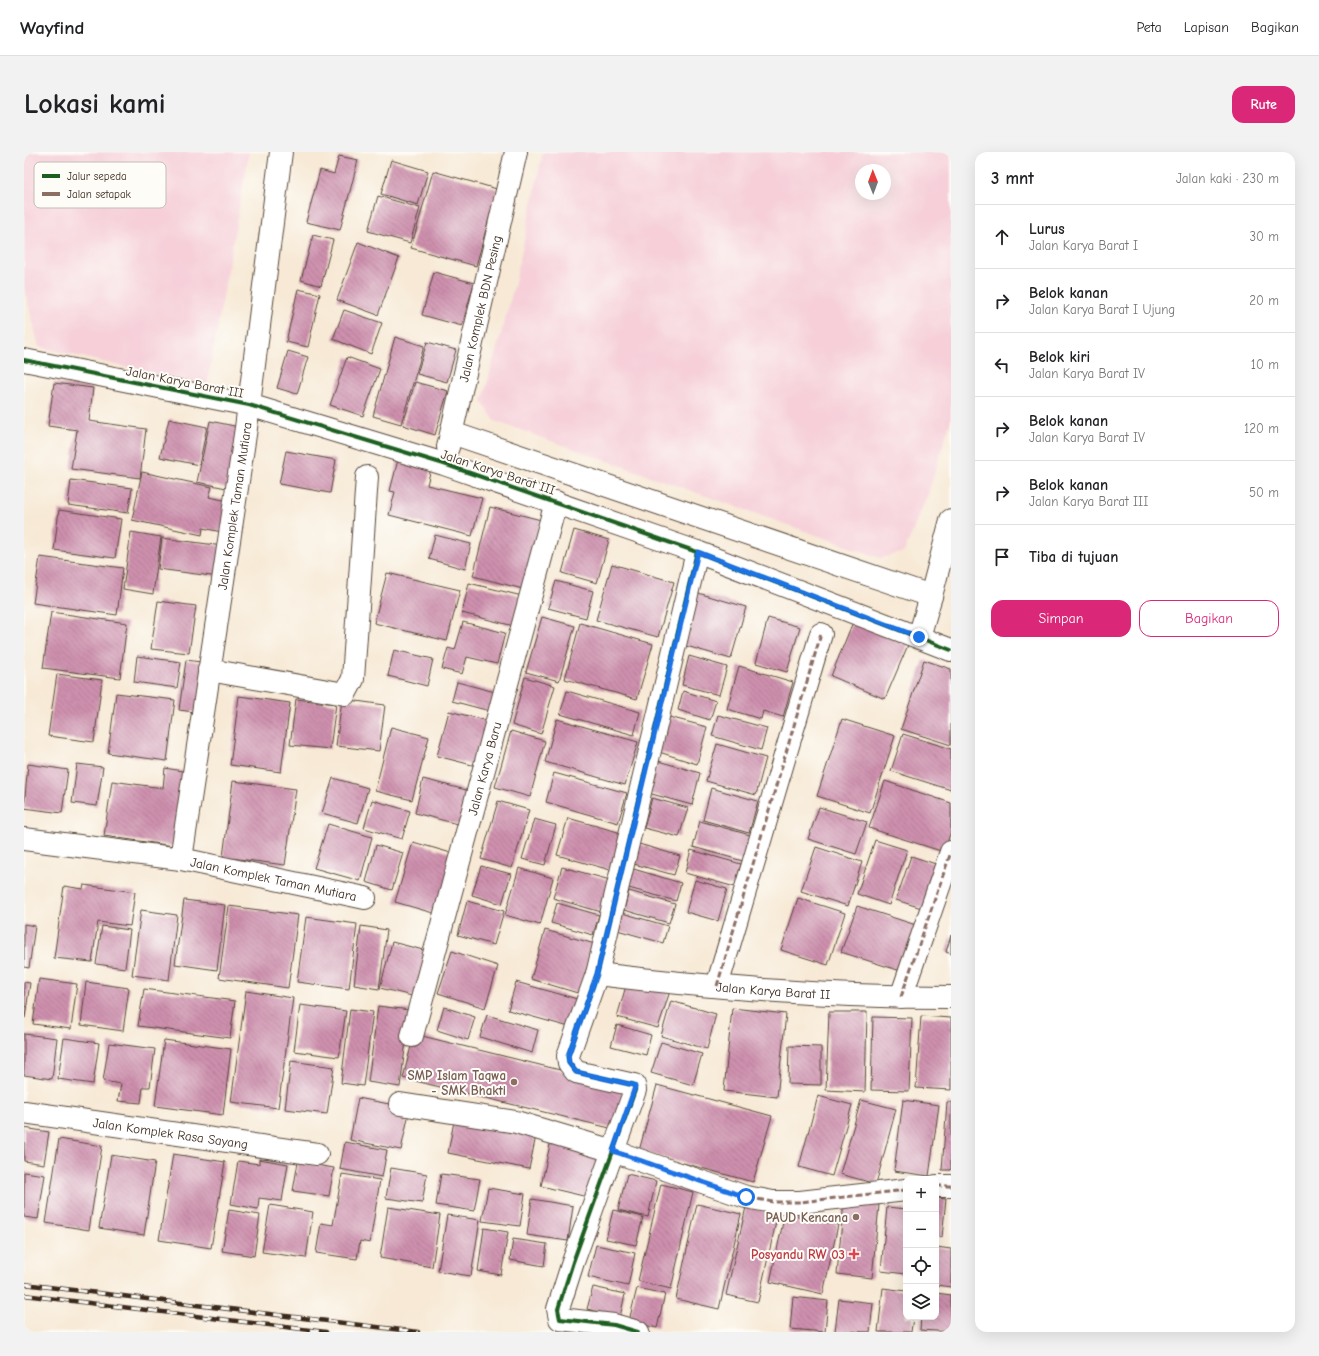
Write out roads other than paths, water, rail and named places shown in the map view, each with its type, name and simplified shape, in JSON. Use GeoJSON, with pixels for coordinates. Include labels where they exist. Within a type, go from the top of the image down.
{"type":"FeatureCollection","features":[{"type":"Feature","properties":{"kind":"street","name":"Jalan Komplek Taman Mutiara"},"geometry":{"type":"LineString","coordinates":[[181,859],[249,405],[281,152]]}},
{"type":"Feature","properties":{"kind":"street","name":"Jalan Komplek BDN Pesing"},"geometry":{"type":"LineString","coordinates":[[444,464],[516,152]]}},
{"type":"Feature","properties":{"kind":"street","name":"Jalan Karya Barat III"},"geometry":{"type":"LineString","coordinates":[[24,360],[249,405],[444,464],[698,552],[951,650]]}},
{"type":"Feature","properties":{"kind":"street"},"geometry":{"type":"LineString","coordinates":[[452,434],[931,596]]}},
{"type":"Feature","properties":{"kind":"street"},"geometry":{"type":"LineString","coordinates":[[210,670],[345,694],[353,679],[367,477]]}},
{"type":"Feature","properties":{"kind":"street","name":"Jalan Karya Baru"},"geometry":{"type":"LineString","coordinates":[[412,1036],[556,502]]}},
{"type":"Feature","properties":{"kind":"street"},"geometry":{"type":"LineString","coordinates":[[919,637],[951,520]]}},
{"type":"Feature","properties":{"kind":"street"},"geometry":{"type":"LineString","coordinates":[[638,1332],[614,1325],[571,1322],[560,1319],[558,1309],[573,1262],[635,1090],[634,1085],[576,1072],[569,1063],[568,1056],[572,1041],[597,974],[698,552]]}},
{"type":"Feature","properties":{"kind":"street"},"geometry":{"type":"LineString","coordinates":[[717,986],[821,634]]}},
{"type":"Feature","properties":{"kind":"street","name":"Jalan Komplek Taman Mutiara"},"geometry":{"type":"LineString","coordinates":[[24,838],[181,859],[365,898]]}},
{"type":"Feature","properties":{"kind":"street"},"geometry":{"type":"LineString","coordinates":[[901,997],[951,852]]}},
{"type":"Feature","properties":{"kind":"street","name":"Jalan Karya Barat II"},"geometry":{"type":"LineString","coordinates":[[597,974],[717,986],[901,997],[951,997]]}},
{"type":"Feature","properties":{"kind":"street"},"geometry":{"type":"LineString","coordinates":[[400,1104],[516,1122],[613,1151],[746,1197],[773,1202],[800,1202],[903,1190]]}},
{"type":"Feature","properties":{"kind":"street","name":"Jalan Komplek Rasa Sayang"},"geometry":{"type":"LineString","coordinates":[[24,1112],[316,1154]]}},
{"type":"Feature","properties":{"kind":"street"},"geometry":{"type":"LineString","coordinates":[[939,1186],[951,1186]]}},
{"type":"Feature","properties":{"kind":"railway"},"geometry":{"type":"LineString","coordinates":[[24,1284],[418,1332]]}},
{"type":"Feature","properties":{"kind":"railway"},"geometry":{"type":"LineString","coordinates":[[24,1295],[326,1332]]}},
{"type":"Feature","properties":{"kind":"place","name":"SMP Islam Taqwa - SMK Bhakti"},"geometry":{"type":"Point","coordinates":[514,1082]}},
{"type":"Feature","properties":{"kind":"place","name":"PAUD Kencana"},"geometry":{"type":"Point","coordinates":[856,1217]}},
{"type":"Feature","properties":{"kind":"place","name":"Posyandu RW 03"},"geometry":{"type":"Point","coordinates":[854,1254]}}]}
